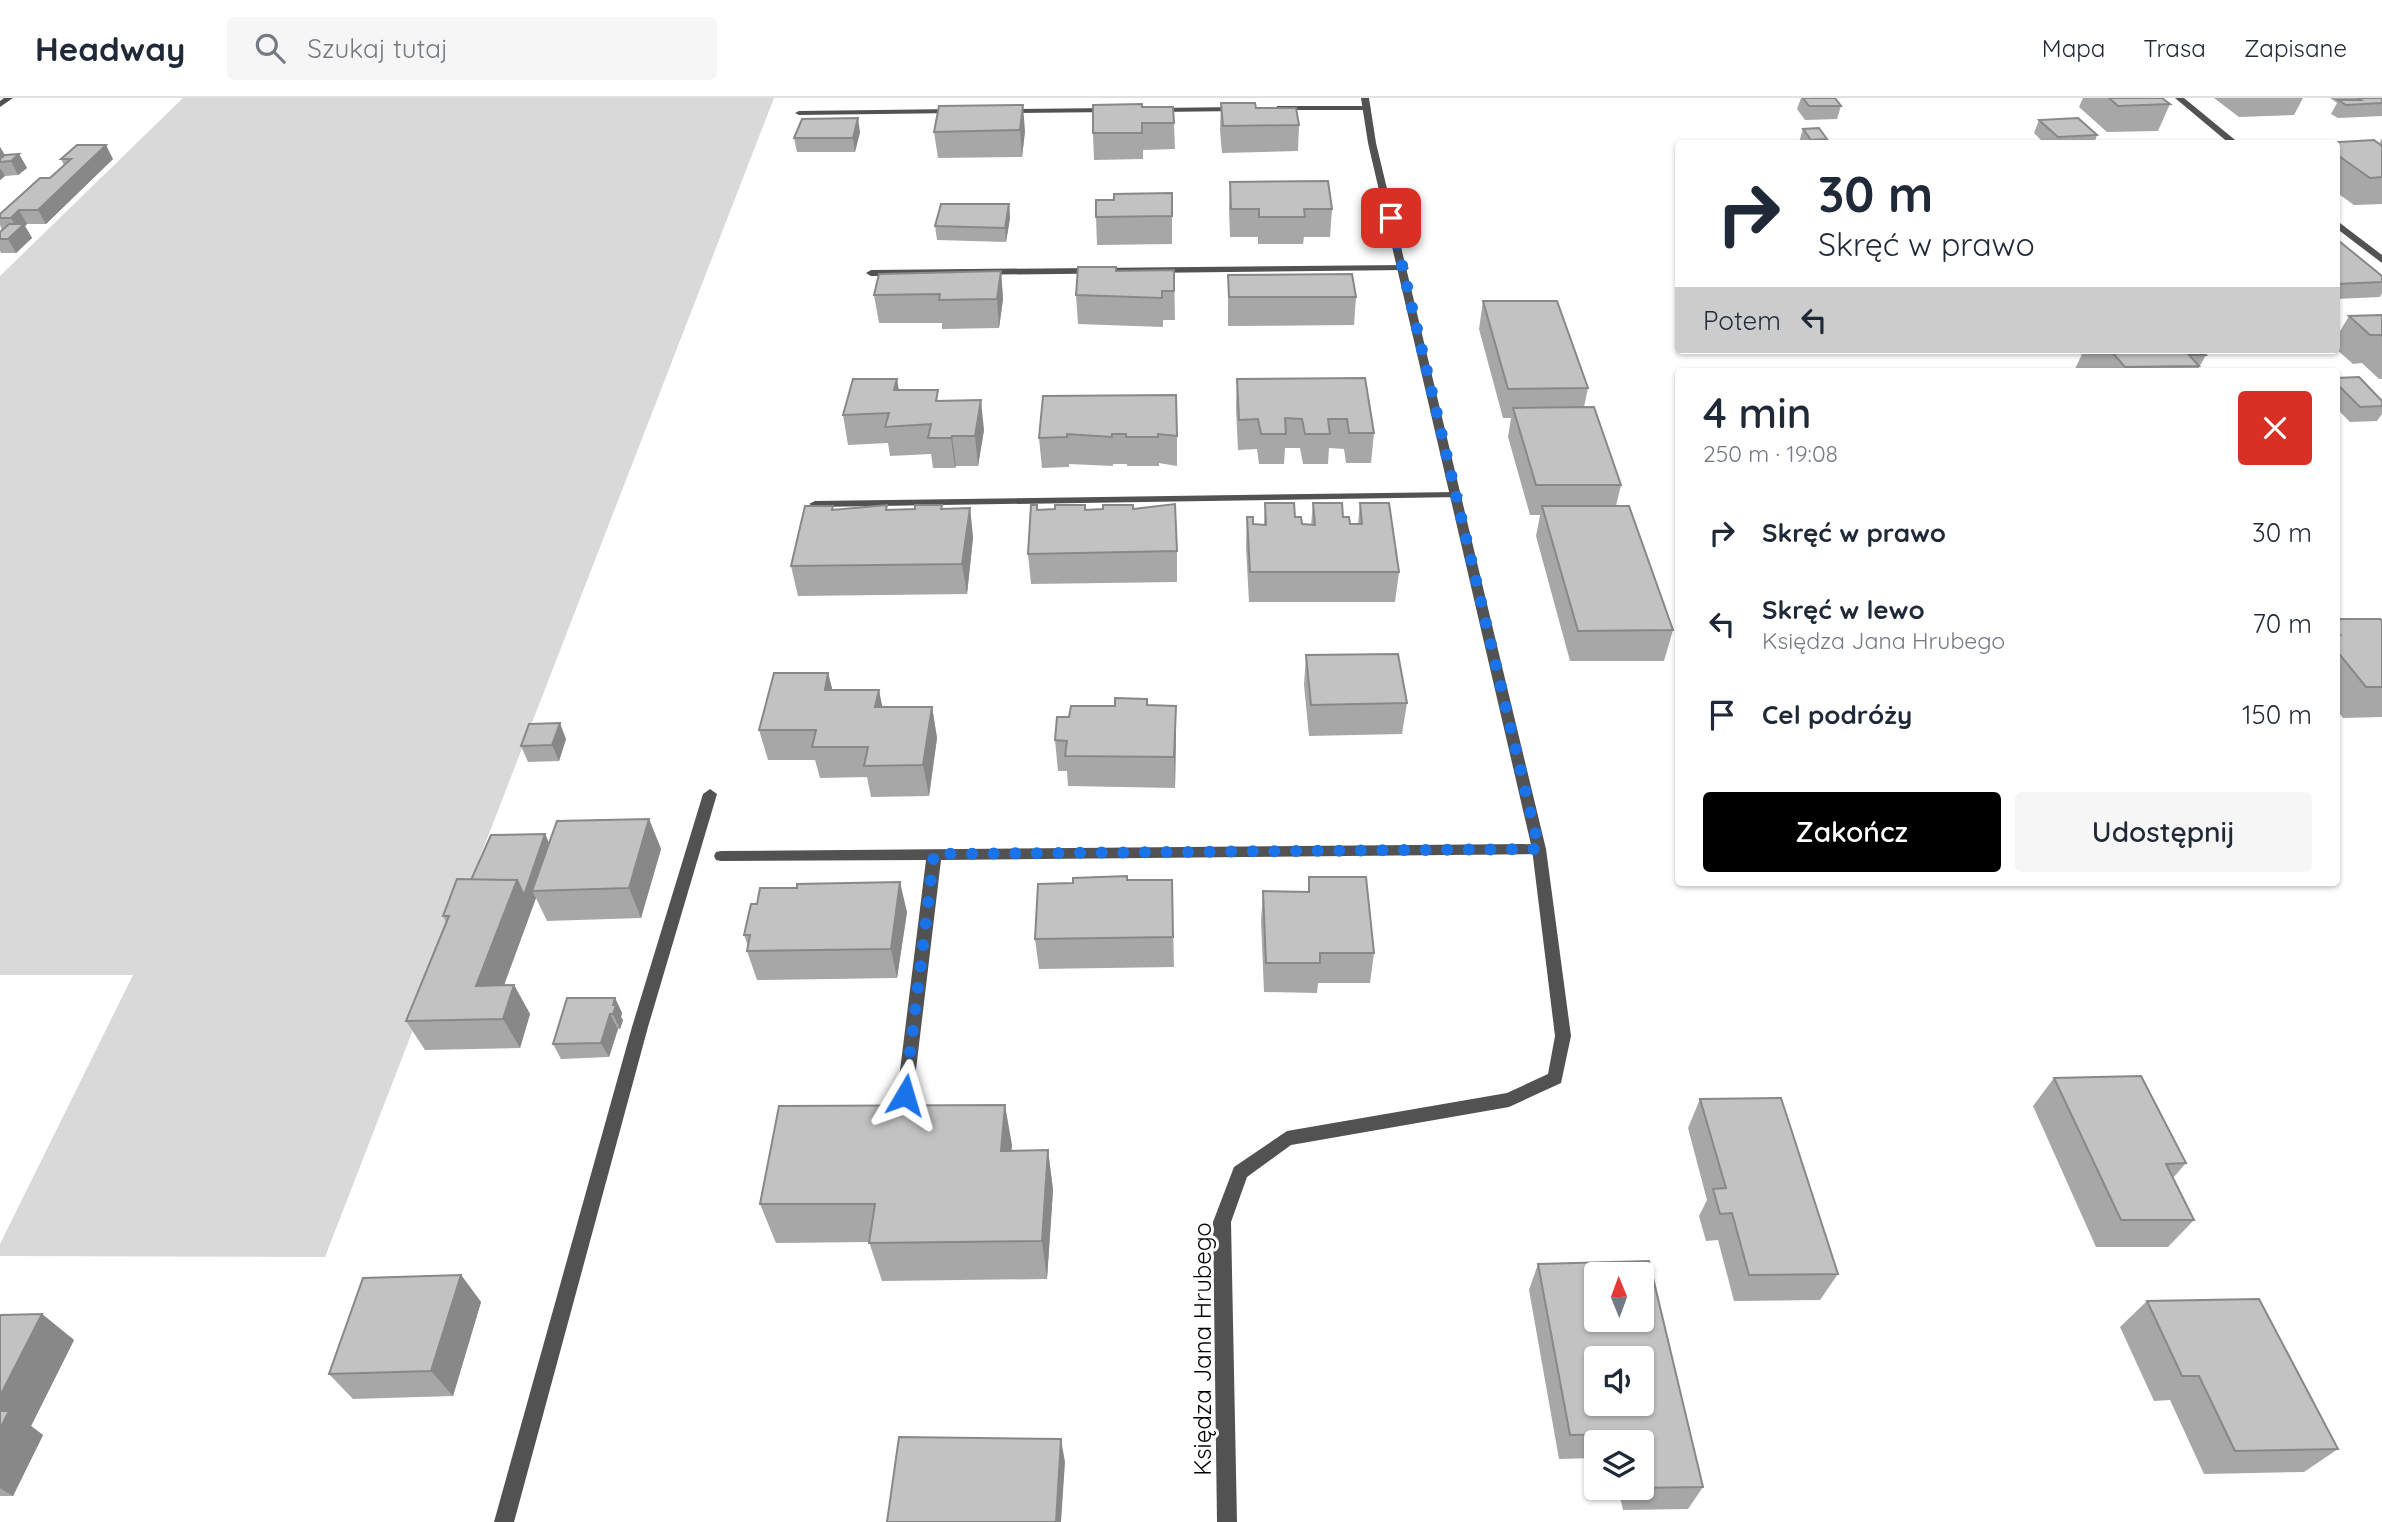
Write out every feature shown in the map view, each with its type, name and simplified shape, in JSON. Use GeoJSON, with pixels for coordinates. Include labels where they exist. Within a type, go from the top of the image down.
{"type":"FeatureCollection","features":[{"type":"Feature","properties":{"kind":"street"},"geometry":{"type":"LineString","coordinates":[[0,105],[9,98]]}},
{"type":"Feature","properties":{"kind":"street"},"geometry":{"type":"LineString","coordinates":[[2179,98],[2231,140]]}},
{"type":"Feature","properties":{"kind":"street"},"geometry":{"type":"LineString","coordinates":[[1270,108],[1366,103]]}},
{"type":"Feature","properties":{"kind":"street","name":"Księdza Jana Hrubego"},"geometry":{"type":"LineString","coordinates":[[1227,1522],[1222,1222],[1240,1172],[1287,1138],[1509,1100],[1555,1078],[1563,1036],[1539,849],[1404,268],[1372,142],[1366,103]]}},
{"type":"Feature","properties":{"kind":"street"},"geometry":{"type":"LineString","coordinates":[[1145,110],[1242,109]]}},
{"type":"Feature","properties":{"kind":"street"},"geometry":{"type":"LineString","coordinates":[[993,111],[1118,110]]}},
{"type":"Feature","properties":{"kind":"street"},"geometry":{"type":"LineString","coordinates":[[799,113],[965,111]]}},
{"type":"Feature","properties":{"kind":"street"},"geometry":{"type":"LineString","coordinates":[[2340,226],[2382,260]]}},
{"type":"Feature","properties":{"kind":"street"},"geometry":{"type":"LineString","coordinates":[[871,273],[1404,268]]}},
{"type":"Feature","properties":{"kind":"street"},"geometry":{"type":"LineString","coordinates":[[815,504],[1457,495]]}},
{"type":"Feature","properties":{"kind":"street"},"geometry":{"type":"LineString","coordinates":[[504,1522],[640,1027],[710,794]]}},
{"type":"Feature","properties":{"kind":"street"},"geometry":{"type":"LineString","coordinates":[[721,856],[1539,849]]}},
{"type":"Feature","properties":{"kind":"street"},"geometry":{"type":"LineString","coordinates":[[905,1095],[934,854]]}},
{"type":"Feature","properties":{"kind":"shaded area"},"geometry":{"type":"Polygon","coordinates":[[[183,98],[774,98],[325,1257],[0,1256],[0,1244],[133,975],[0,975],[0,276],[183,98]]]}},
{"type":"Feature","properties":{"kind":"building"},"geometry":{"type":"Polygon","coordinates":[[[1803,98],[1835,98],[1841,106],[1809,106],[1803,98]]]}},
{"type":"Feature","properties":{"kind":"building"},"geometry":{"type":"Polygon","coordinates":[[[2109,98],[2162,98],[2170,104],[2118,106],[2109,98]]]}},
{"type":"Feature","properties":{"kind":"building"},"geometry":{"type":"Polygon","coordinates":[[[2358,98],[2382,98],[2382,103],[2346,105],[2338,100],[2361,100],[2358,98]]]}},
{"type":"Feature","properties":{"kind":"building"},"geometry":{"type":"Polygon","coordinates":[[[1221,103],[1255,103],[1256,108],[1296,108],[1299,125],[1223,126],[1221,103]]]}},
{"type":"Feature","properties":{"kind":"building"},"geometry":{"type":"Polygon","coordinates":[[[1142,104],[1142,107],[1173,107],[1174,123],[1142,123],[1142,133],[1093,133],[1093,105],[1142,104]]]}},
{"type":"Feature","properties":{"kind":"building"},"geometry":{"type":"Polygon","coordinates":[[[1023,105],[1020,130],[934,132],[939,106],[1023,105]]]}},
{"type":"Feature","properties":{"kind":"building"},"geometry":{"type":"Polygon","coordinates":[[[858,118],[853,138],[794,138],[802,119],[858,118]]]}},
{"type":"Feature","properties":{"kind":"building"},"geometry":{"type":"Polygon","coordinates":[[[2078,118],[2097,135],[2058,137],[2039,120],[2078,118]]]}},
{"type":"Feature","properties":{"kind":"building"},"geometry":{"type":"Polygon","coordinates":[[[1819,128],[1827,139],[1811,140],[1803,129],[1819,128]]]}},
{"type":"Feature","properties":{"kind":"building"},"geometry":{"type":"Polygon","coordinates":[[[2374,140],[2382,146],[2382,177],[2370,178],[2340,157],[2340,142],[2374,140]]]}},
{"type":"Feature","properties":{"kind":"building"},"geometry":{"type":"Polygon","coordinates":[[[77,145],[106,145],[38,210],[19,210],[11,218],[0,218],[0,214],[40,178],[50,178],[71,159],[61,159],[77,145]]]}},
{"type":"Feature","properties":{"kind":"building"},"geometry":{"type":"Polygon","coordinates":[[[19,154],[11,161],[0,162],[5,155],[19,154]]]}},
{"type":"Feature","properties":{"kind":"building"},"geometry":{"type":"Polygon","coordinates":[[[1328,181],[1332,209],[1304,209],[1305,217],[1259,217],[1259,209],[1231,209],[1230,182],[1328,181]]]}},
{"type":"Feature","properties":{"kind":"building"},"geometry":{"type":"Polygon","coordinates":[[[1172,193],[1172,216],[1096,217],[1096,200],[1114,200],[1114,194],[1172,193]]]}},
{"type":"Feature","properties":{"kind":"building"},"geometry":{"type":"Polygon","coordinates":[[[941,204],[1009,204],[1005,228],[935,226],[941,204]]]}},
{"type":"Feature","properties":{"kind":"building"},"geometry":{"type":"Polygon","coordinates":[[[9,224],[24,224],[8,239],[0,239],[0,232],[9,224]]]}},
{"type":"Feature","properties":{"kind":"building"},"geometry":{"type":"Polygon","coordinates":[[[2340,242],[2382,276],[2382,282],[2340,284],[2340,242]]]}},
{"type":"Feature","properties":{"kind":"building"},"geometry":{"type":"Polygon","coordinates":[[[1078,267],[1116,267],[1116,271],[1174,270],[1174,291],[1162,291],[1162,298],[1076,295],[1078,267]]]}},
{"type":"Feature","properties":{"kind":"building"},"geometry":{"type":"Polygon","coordinates":[[[1001,271],[997,299],[939,300],[940,294],[874,295],[879,274],[1001,271]]]}},
{"type":"Feature","properties":{"kind":"building"},"geometry":{"type":"Polygon","coordinates":[[[1352,274],[1356,297],[1229,297],[1228,275],[1352,274]]]}},
{"type":"Feature","properties":{"kind":"building"},"geometry":{"type":"Polygon","coordinates":[[[1483,301],[1557,301],[1588,388],[1508,389],[1483,301]]]}},
{"type":"Feature","properties":{"kind":"building"},"geometry":{"type":"Polygon","coordinates":[[[2382,315],[2382,336],[2370,335],[2349,316],[2382,315]]]}},
{"type":"Feature","properties":{"kind":"building"},"geometry":{"type":"Polygon","coordinates":[[[2114,354],[2206,355],[2189,355],[2199,366],[2125,367],[2114,354]]]}},
{"type":"Feature","properties":{"kind":"building"},"geometry":{"type":"Polygon","coordinates":[[[2359,377],[2382,401],[2382,406],[2360,407],[2340,387],[2340,378],[2359,377]]]}},
{"type":"Feature","properties":{"kind":"building"},"geometry":{"type":"Polygon","coordinates":[[[1365,378],[1374,433],[1349,433],[1347,419],[1328,419],[1330,434],[1305,434],[1302,419],[1285,418],[1286,434],[1261,434],[1258,419],[1239,420],[1237,379],[1365,378]]]}},
{"type":"Feature","properties":{"kind":"building"},"geometry":{"type":"Polygon","coordinates":[[[853,379],[897,379],[894,390],[938,390],[936,401],[981,400],[975,436],[928,438],[931,424],[885,427],[889,413],[843,415],[853,379]]]}},
{"type":"Feature","properties":{"kind":"building"},"geometry":{"type":"Polygon","coordinates":[[[1176,395],[1177,436],[1158,434],[1158,437],[1126,437],[1126,434],[1112,434],[1112,437],[1067,434],[1067,437],[1039,438],[1043,396],[1176,395]]]}},
{"type":"Feature","properties":{"kind":"building"},"geometry":{"type":"Polygon","coordinates":[[[1594,407],[1621,485],[1536,485],[1513,408],[1594,407]]]}},
{"type":"Feature","properties":{"kind":"building"},"geometry":{"type":"Polygon","coordinates":[[[1265,503],[1294,503],[1295,517],[1301,517],[1302,524],[1315,525],[1313,503],[1342,503],[1343,517],[1349,517],[1350,524],[1362,524],[1360,503],[1389,503],[1399,572],[1250,572],[1247,517],[1253,517],[1253,524],[1266,525],[1265,503]]]}},
{"type":"Feature","properties":{"kind":"building"},"geometry":{"type":"Polygon","coordinates":[[[1175,504],[1177,551],[1028,554],[1031,505],[1037,505],[1037,510],[1055,509],[1055,505],[1085,505],[1085,510],[1103,509],[1103,505],[1133,505],[1133,509],[1175,504]]]}},
{"type":"Feature","properties":{"kind":"building"},"geometry":{"type":"Polygon","coordinates":[[[887,505],[886,510],[915,509],[915,505],[942,505],[941,509],[970,508],[962,564],[791,566],[805,506],[833,506],[832,510],[887,505]]]}},
{"type":"Feature","properties":{"kind":"building"},"geometry":{"type":"Polygon","coordinates":[[[1542,506],[1629,506],[1673,630],[1578,631],[1542,506]]]}},
{"type":"Feature","properties":{"kind":"building"},"geometry":{"type":"Polygon","coordinates":[[[2340,619],[2382,621],[2382,687],[2366,687],[2340,655],[2340,619]]]}},
{"type":"Feature","properties":{"kind":"building"},"geometry":{"type":"Polygon","coordinates":[[[1398,654],[1407,703],[1311,705],[1306,655],[1398,654]]]}},
{"type":"Feature","properties":{"kind":"building"},"geometry":{"type":"Polygon","coordinates":[[[774,673],[828,673],[825,690],[879,690],[875,707],[932,707],[923,765],[864,766],[868,747],[812,747],[816,730],[759,730],[774,673]]]}},
{"type":"Feature","properties":{"kind":"building"},"geometry":{"type":"Polygon","coordinates":[[[1115,698],[1147,699],[1147,705],[1176,706],[1174,757],[1065,756],[1067,741],[1055,740],[1057,717],[1069,717],[1071,706],[1115,706],[1115,698]]]}},
{"type":"Feature","properties":{"kind":"building"},"geometry":{"type":"Polygon","coordinates":[[[560,723],[552,745],[521,746],[529,724],[560,723]]]}},
{"type":"Feature","properties":{"kind":"building"},"geometry":{"type":"Polygon","coordinates":[[[649,819],[629,888],[532,891],[557,821],[649,819]]]}},
{"type":"Feature","properties":{"kind":"building"},"geometry":{"type":"Polygon","coordinates":[[[545,834],[524,895],[517,880],[471,880],[491,835],[545,834]]]}},
{"type":"Feature","properties":{"kind":"building"},"geometry":{"type":"Polygon","coordinates":[[[1127,876],[1127,880],[1172,880],[1173,937],[1035,939],[1038,884],[1073,883],[1073,878],[1127,876]]]}},
{"type":"Feature","properties":{"kind":"building"},"geometry":{"type":"Polygon","coordinates":[[[1309,877],[1366,877],[1374,953],[1320,953],[1320,963],[1266,963],[1263,891],[1309,892],[1309,877]]]}},
{"type":"Feature","properties":{"kind":"building"},"geometry":{"type":"Polygon","coordinates":[[[457,879],[517,880],[476,986],[514,985],[503,1019],[406,1021],[449,916],[443,916],[457,879]]]}},
{"type":"Feature","properties":{"kind":"building"},"geometry":{"type":"Polygon","coordinates":[[[900,882],[891,949],[747,951],[750,935],[744,935],[751,904],[757,904],[760,888],[797,888],[797,884],[900,882]]]}},
{"type":"Feature","properties":{"kind":"building"},"geometry":{"type":"Polygon","coordinates":[[[567,998],[615,998],[613,1005],[616,1005],[613,1014],[610,1014],[601,1043],[553,1044],[567,998]]]}},
{"type":"Feature","properties":{"kind":"building"},"geometry":{"type":"Polygon","coordinates":[[[2141,1076],[2186,1163],[2166,1164],[2194,1220],[2121,1220],[2054,1078],[2141,1076]]]}},
{"type":"Feature","properties":{"kind":"building"},"geometry":{"type":"Polygon","coordinates":[[[1781,1098],[1838,1274],[1749,1275],[1732,1213],[1720,1214],[1713,1189],[1726,1188],[1700,1099],[1781,1098]]]}},
{"type":"Feature","properties":{"kind":"building"},"geometry":{"type":"Polygon","coordinates":[[[1005,1105],[1001,1151],[1048,1150],[1042,1241],[869,1243],[875,1204],[760,1204],[779,1106],[1005,1105]]]}},
{"type":"Feature","properties":{"kind":"building"},"geometry":{"type":"Polygon","coordinates":[[[1584,1263],[1584,1332],[1654,1332],[1654,1282],[1703,1487],[1654,1488],[1654,1430],[1584,1430],[1584,1435],[1570,1435],[1538,1264],[1584,1263]]]}},
{"type":"Feature","properties":{"kind":"building"},"geometry":{"type":"Polygon","coordinates":[[[461,1275],[431,1371],[329,1374],[363,1278],[461,1275]]]}},
{"type":"Feature","properties":{"kind":"building"},"geometry":{"type":"Polygon","coordinates":[[[2259,1299],[2338,1449],[2235,1451],[2199,1376],[2182,1376],[2147,1301],[2259,1299]]]}},
{"type":"Feature","properties":{"kind":"building"},"geometry":{"type":"Polygon","coordinates":[[[42,1314],[0,1396],[0,1315],[42,1314]]]}},
{"type":"Feature","properties":{"kind":"building"},"geometry":{"type":"Polygon","coordinates":[[[0,1411],[9,1411],[0,1429],[0,1411]]]}},
{"type":"Feature","properties":{"kind":"building"},"geometry":{"type":"Polygon","coordinates":[[[899,1437],[1061,1439],[1056,1522],[887,1522],[899,1437]]]}},
{"type":"Feature","properties":{"kind":"route"},"geometry":{"type":"LineString","coordinates":[[905,1095],[934,854],[1539,849],[1391,218]]}}]}
